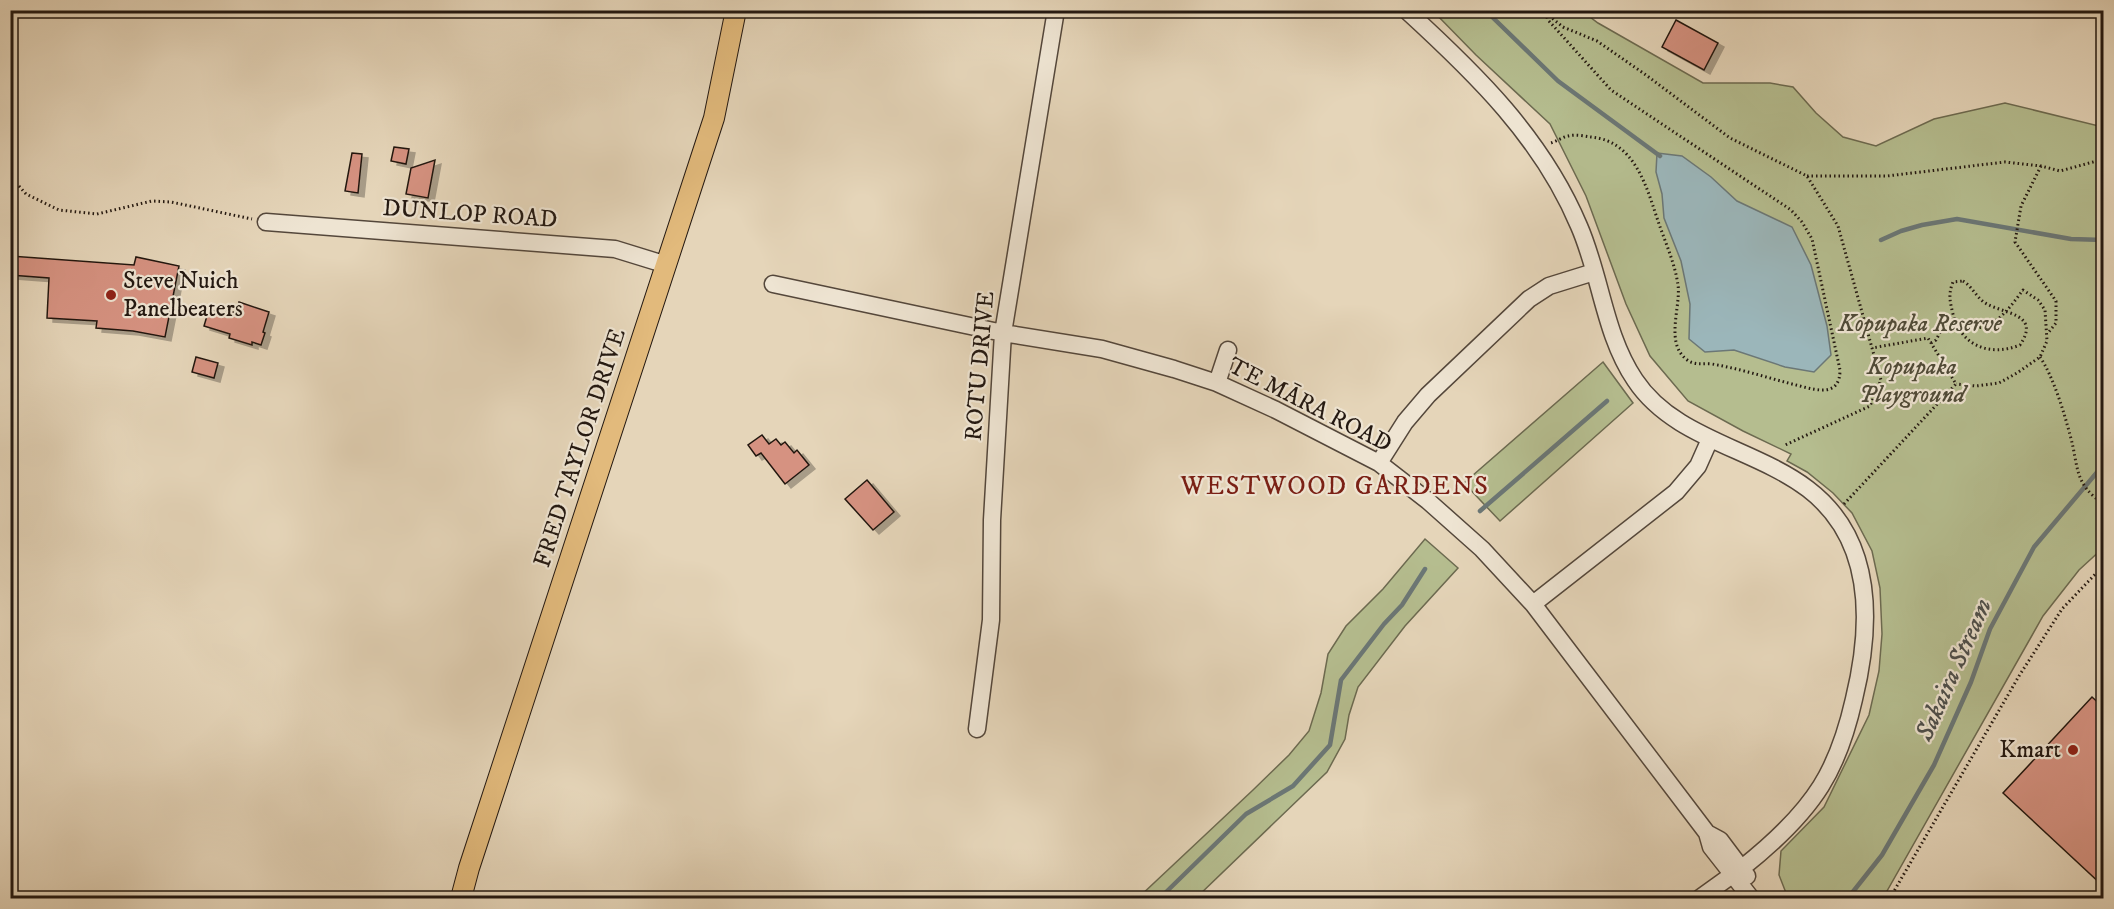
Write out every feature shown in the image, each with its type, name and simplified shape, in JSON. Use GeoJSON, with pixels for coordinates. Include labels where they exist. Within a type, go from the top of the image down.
{"type":"FeatureCollection","features":[{"type":"Feature","properties":{"kind":"main road","name":"FRED TAYLOR DRIVE"},"geometry":{"type":"LineString","coordinates":[[461,898],[714,118],[736,10]]}},
{"type":"Feature","properties":{"kind":"street","name":"ROTU DRIVE"},"geometry":{"type":"LineString","coordinates":[[977,729],[991,620],[992,520],[1003,333],[1056,10]]}},
{"type":"Feature","properties":{"kind":"street"},"geometry":{"type":"LineString","coordinates":[[1406,10],[1492,93],[1518,123],[1559,185],[1580,228],[1623,360],[1645,394],[1668,414],[1710,439],[1779,471],[1808,489],[1835,513],[1855,550],[1865,599],[1865,632],[1862,663],[1839,752],[1821,786],[1782,833],[1737,871],[1700,898]]}},
{"type":"Feature","properties":{"kind":"street","name":"DUNLOP ROAD"},"geometry":{"type":"LineString","coordinates":[[266,222],[615,249],[667,265]]}},
{"type":"Feature","properties":{"kind":"street"},"geometry":{"type":"LineString","coordinates":[[1379,464],[1405,422],[1428,395],[1529,299],[1549,286],[1594,272]]}},
{"type":"Feature","properties":{"kind":"street","name":"TE MĀRA ROAD"},"geometry":{"type":"LineString","coordinates":[[772,284],[1003,333],[1102,349],[1217,383],[1276,410],[1379,464],[1428,501],[1482,549],[1533,603],[1707,833],[1711,847],[1760,893],[1761,898]]}},
{"type":"Feature","properties":{"kind":"street"},"geometry":{"type":"LineString","coordinates":[[1217,383],[1228,350]]}},
{"type":"Feature","properties":{"kind":"street"},"geometry":{"type":"LineString","coordinates":[[1533,603],[1676,492],[1698,465],[1710,439]]}},
{"type":"Feature","properties":{"kind":"street","name":"TE MĀRA ROAD"},"geometry":{"type":"LineString","coordinates":[[1737,871],[1751,898]]}},
{"type":"Feature","properties":{"kind":"path"},"geometry":{"type":"LineString","coordinates":[[1543,12],[1611,90],[1791,210],[1802,222],[1812,239],[1840,370],[1840,378],[1834,387],[1820,392],[1735,369],[1708,364],[1698,365],[1687,361],[1681,355],[1674,331],[1678,297],[1676,275],[1642,175],[1624,150],[1611,142],[1595,137],[1569,136],[1550,143]]}},
{"type":"Feature","properties":{"kind":"path"},"geometry":{"type":"LineString","coordinates":[[1543,12],[1563,27],[1597,41],[1730,138],[1807,176],[1887,176],[2005,162],[2041,166],[2060,171],[2103,159]]}},
{"type":"Feature","properties":{"kind":"path"},"geometry":{"type":"LineString","coordinates":[[2041,166],[2020,208],[2015,242],[2056,301],[2056,323],[2047,334]]}},
{"type":"Feature","properties":{"kind":"path"},"geometry":{"type":"LineString","coordinates":[[10,176],[26,194],[59,210],[97,214],[152,201],[171,202],[266,222]]}},
{"type":"Feature","properties":{"kind":"path"},"geometry":{"type":"LineString","coordinates":[[1783,446],[1870,406],[1881,380],[1838,226],[1807,176]]}},
{"type":"Feature","properties":{"kind":"path"},"geometry":{"type":"LineString","coordinates":[[1963,281],[1987,305],[2019,317],[2026,326],[2025,338],[2020,345],[2010,349],[1980,348],[1964,337],[1955,324],[1949,297],[1953,282],[1963,281]]}},
{"type":"Feature","properties":{"kind":"path"},"geometry":{"type":"LineString","coordinates":[[1931,343],[1936,340],[1944,325],[1955,324],[1970,328],[1988,326],[2006,311],[2023,290],[2038,300],[2045,310],[2047,341],[2040,357],[1999,383],[1976,386],[1956,384]]}},
{"type":"Feature","properties":{"kind":"path"},"geometry":{"type":"LineString","coordinates":[[1872,348],[1928,339],[1956,384]]}},
{"type":"Feature","properties":{"kind":"path"},"geometry":{"type":"LineString","coordinates":[[2040,357],[2047,366],[2070,435],[2077,471],[2087,491],[2103,504]]}},
{"type":"Feature","properties":{"kind":"path"},"geometry":{"type":"LineString","coordinates":[[1841,507],[1956,384]]}},
{"type":"Feature","properties":{"kind":"path"},"geometry":{"type":"LineString","coordinates":[[1890,898],[2019,676],[2062,609],[2103,565]]}},
{"type":"Feature","properties":{"kind":"green space","name":"Kopupaka Reserve"},"geometry":{"type":"Polygon","coordinates":[[[1433,11],[1582,11],[1598,23],[1703,83],[1770,83],[1793,87],[1816,113],[1843,137],[1876,146],[1934,119],[2005,103],[2103,127],[2103,548],[2079,570],[2043,616],[1883,898],[1788,898],[1779,875],[1781,851],[1824,807],[1869,715],[1879,671],[1882,634],[1880,588],[1872,551],[1852,513],[1833,493],[1807,472],[1787,461],[1791,454],[1688,401],[1650,356],[1626,304],[1586,196],[1550,124],[1433,11]]]}},
{"type":"Feature","properties":{"kind":"green space"},"geometry":{"type":"Polygon","coordinates":[[[1603,362],[1633,403],[1500,521],[1464,483],[1603,362]]]}},
{"type":"Feature","properties":{"kind":"green space"},"geometry":{"type":"Polygon","coordinates":[[[1425,539],[1458,568],[1405,626],[1358,687],[1349,715],[1345,739],[1327,772],[1196,898],[1138,898],[1289,755],[1309,731],[1321,693],[1328,654],[1346,626],[1383,589],[1425,539]]]}},
{"type":"Feature","properties":{"kind":"water"},"geometry":{"type":"Polygon","coordinates":[[[1657,153],[1682,156],[1711,177],[1737,201],[1792,227],[1811,265],[1827,326],[1831,355],[1814,372],[1785,367],[1734,350],[1705,352],[1689,339],[1690,304],[1681,261],[1664,218],[1662,194],[1656,172],[1657,153]]]}},
{"type":"Feature","properties":{"kind":"building"},"geometry":{"type":"Polygon","coordinates":[[[1676,20],[1718,43],[1704,70],[1662,47],[1676,20]]]}},
{"type":"Feature","properties":{"kind":"building"},"geometry":{"type":"Polygon","coordinates":[[[394,147],[409,149],[406,164],[391,161],[394,147]]]}},
{"type":"Feature","properties":{"kind":"building"},"geometry":{"type":"Polygon","coordinates":[[[352,153],[362,154],[358,193],[345,191],[352,153]]]}},
{"type":"Feature","properties":{"kind":"building"},"geometry":{"type":"Polygon","coordinates":[[[435,160],[428,198],[406,194],[411,168],[435,160]]]}},
{"type":"Feature","properties":{"kind":"building","name":"Steve Nuich Panelbeaters"},"geometry":{"type":"Polygon","coordinates":[[[10,256],[134,265],[136,257],[179,266],[165,337],[133,331],[96,328],[97,321],[47,318],[49,278],[10,275],[10,256]]]}},
{"type":"Feature","properties":{"kind":"building"},"geometry":{"type":"Polygon","coordinates":[[[239,302],[269,312],[261,345],[252,342],[252,345],[229,338],[230,334],[204,326],[209,309],[225,315],[227,310],[236,313],[239,302]]]}},
{"type":"Feature","properties":{"kind":"building"},"geometry":{"type":"Polygon","coordinates":[[[196,357],[218,363],[214,378],[192,372],[196,357]]]}},
{"type":"Feature","properties":{"kind":"building"},"geometry":{"type":"Polygon","coordinates":[[[762,435],[769,444],[776,439],[781,445],[785,442],[794,453],[797,450],[809,465],[785,484],[761,453],[756,456],[748,445],[762,435]]]}},
{"type":"Feature","properties":{"kind":"building"},"geometry":{"type":"Polygon","coordinates":[[[867,480],[894,512],[873,530],[845,499],[867,480]]]}},
{"type":"Feature","properties":{"kind":"building","name":"Kmart"},"geometry":{"type":"Polygon","coordinates":[[[2092,697],[2103,707],[2103,886],[2003,793],[2092,697]]]}},
{"type":"Feature","properties":{"kind":"waterway"},"geometry":{"type":"LineString","coordinates":[[1485,10],[1558,81],[1660,156]]}},
{"type":"Feature","properties":{"kind":"waterway"},"geometry":{"type":"LineString","coordinates":[[1881,240],[1922,225],[1957,219],[2071,239],[2104,240]]}},
{"type":"Feature","properties":{"kind":"waterway"},"geometry":{"type":"LineString","coordinates":[[1480,511],[1607,401]]}},
{"type":"Feature","properties":{"kind":"waterway","name":"Sakaira Stream"},"geometry":{"type":"LineString","coordinates":[[1848,898],[1882,855],[1934,765],[1971,682],[1990,629],[2034,547],[2104,464]]}},
{"type":"Feature","properties":{"kind":"waterway"},"geometry":{"type":"LineString","coordinates":[[1160,898],[1246,814],[1293,786],[1330,745],[1341,680],[1384,624],[1402,605],[1425,569]]}},
{"type":"Feature","properties":{"kind":"place","name":"Steve Nuich Panelbeaters"},"geometry":{"type":"Point","coordinates":[111,295]}},
{"type":"Feature","properties":{"kind":"place","name":"Kmart"},"geometry":{"type":"Point","coordinates":[2073,750]}},
{"type":"Feature","properties":{"kind":"district","name":"WESTWOOD GARDENS"},"geometry":{"type":"Point","coordinates":[1335,486]}},
{"type":"Feature","properties":{"kind":"park label","name":"Kopupaka Playground"},"geometry":{"type":"Point","coordinates":[1912,381]}}]}
